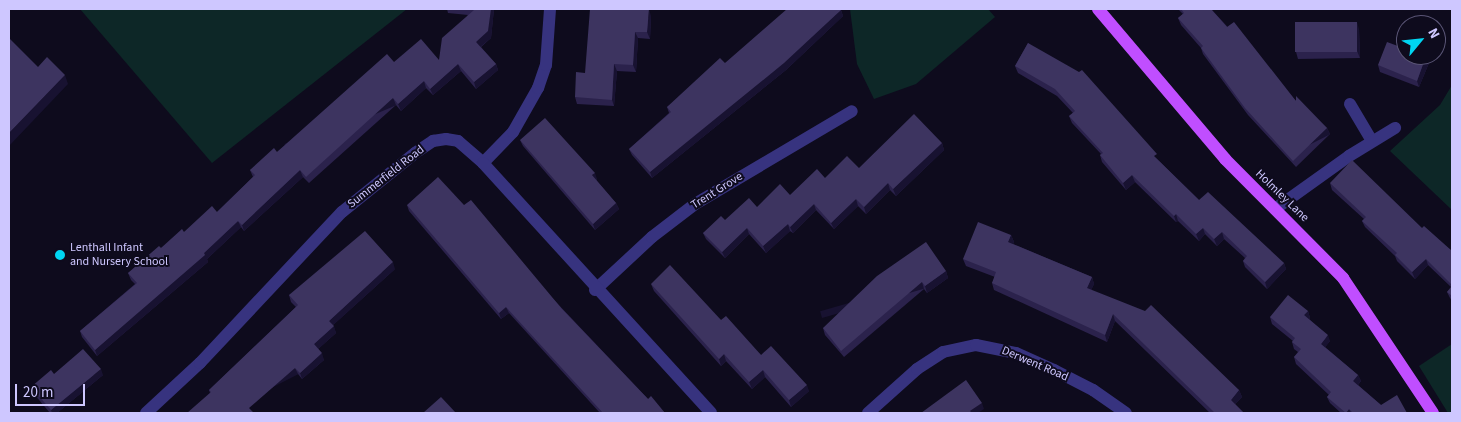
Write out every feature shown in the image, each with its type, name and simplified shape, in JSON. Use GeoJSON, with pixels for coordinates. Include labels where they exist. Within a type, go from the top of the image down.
{"type":"FeatureCollection","features":[{"type":"Feature","properties":{"kind":"main road","name":"Holmley Lane"},"geometry":{"type":"LineString","coordinates":[[1098,9],[1225,160],[1343,278],[1433,413]]}},
{"type":"Feature","properties":{"kind":"street"},"geometry":{"type":"LineString","coordinates":[[483,162],[513,132],[538,88],[546,65],[549,9]]}},
{"type":"Feature","properties":{"kind":"street"},"geometry":{"type":"LineString","coordinates":[[1350,104],[1372,141]]}},
{"type":"Feature","properties":{"kind":"street","name":"Trent Grove"},"geometry":{"type":"LineString","coordinates":[[596,290],[652,237],[695,204],[852,111]]}},
{"type":"Feature","properties":{"kind":"street"},"geometry":{"type":"LineString","coordinates":[[1275,209],[1372,141],[1395,128]]}},
{"type":"Feature","properties":{"kind":"street","name":"Summerfield Road"},"geometry":{"type":"LineString","coordinates":[[146,413],[200,363],[342,212],[397,166],[433,142],[446,139],[458,140],[483,162],[596,290],[711,413]]}},
{"type":"Feature","properties":{"kind":"street","name":"Derwent Road"},"geometry":{"type":"LineString","coordinates":[[868,413],[917,370],[943,352],[976,345],[1016,353],[1054,370],[1093,390],[1126,413]]}},
{"type":"Feature","properties":{"kind":"green space"},"geometry":{"type":"Polygon","coordinates":[[[80,9],[407,9],[212,163],[80,9]]]}},
{"type":"Feature","properties":{"kind":"green space"},"geometry":{"type":"Polygon","coordinates":[[[850,9],[988,9],[995,17],[916,84],[874,99],[857,64],[850,9]]]}},
{"type":"Feature","properties":{"kind":"green space"},"geometry":{"type":"Polygon","coordinates":[[[1452,85],[1452,210],[1390,151],[1440,105],[1452,85]]]}},
{"type":"Feature","properties":{"kind":"green space"},"geometry":{"type":"Polygon","coordinates":[[[1452,344],[1452,413],[1448,413],[1419,366],[1452,344]]]}},
{"type":"Feature","properties":{"kind":"building"},"geometry":{"type":"Polygon","coordinates":[[[468,9],[491,9],[488,31],[476,42],[496,64],[474,82],[458,64],[430,89],[424,81],[398,104],[393,98],[306,177],[300,170],[242,225],[238,221],[204,253],[205,255],[95,350],[80,331],[137,283],[128,273],[182,229],[184,232],[212,206],[217,212],[255,175],[250,170],[274,148],[277,152],[387,54],[394,62],[421,39],[439,60],[442,38],[474,10],[468,9]]]}},
{"type":"Feature","properties":{"kind":"building"},"geometry":{"type":"Polygon","coordinates":[[[590,9],[649,9],[647,32],[635,32],[633,65],[614,64],[612,100],[575,97],[576,72],[585,73],[590,9]]]}},
{"type":"Feature","properties":{"kind":"building"},"geometry":{"type":"Polygon","coordinates":[[[787,9],[841,10],[784,63],[650,172],[629,149],[671,112],[667,107],[720,58],[725,63],[787,9]]]}},
{"type":"Feature","properties":{"kind":"building"},"geometry":{"type":"Polygon","coordinates":[[[1181,9],[1211,9],[1227,27],[1234,22],[1296,101],[1296,96],[1327,128],[1293,161],[1245,108],[1201,48],[1203,46],[1178,18],[1184,13],[1181,9]]]}},
{"type":"Feature","properties":{"kind":"building"},"geometry":{"type":"Polygon","coordinates":[[[1295,22],[1357,22],[1357,52],[1295,52],[1295,22]]]}},
{"type":"Feature","properties":{"kind":"building"},"geometry":{"type":"Polygon","coordinates":[[[9,38],[38,67],[47,57],[65,75],[9,133],[9,38]]]}},
{"type":"Feature","properties":{"kind":"building"},"geometry":{"type":"Polygon","coordinates":[[[1387,42],[1396,45],[1396,65],[1423,65],[1417,81],[1378,65],[1387,42]]]}},
{"type":"Feature","properties":{"kind":"building"},"geometry":{"type":"Polygon","coordinates":[[[1028,43],[1079,72],[1082,70],[1157,154],[1154,156],[1199,200],[1208,192],[1284,263],[1265,282],[1243,261],[1247,256],[1222,232],[1214,239],[1203,228],[1196,234],[1176,214],[1174,216],[1132,175],[1123,183],[1100,155],[1103,153],[1069,116],[1075,111],[1055,89],[1015,66],[1028,43]]]}},
{"type":"Feature","properties":{"kind":"building"},"geometry":{"type":"Polygon","coordinates":[[[914,114],[942,143],[893,189],[888,183],[864,207],[856,199],[831,223],[814,204],[790,227],[788,224],[763,246],[747,228],[722,252],[703,233],[721,216],[725,220],[749,198],[757,207],[780,184],[790,195],[817,169],[825,178],[847,156],[859,168],[914,114]]]}},
{"type":"Feature","properties":{"kind":"building"},"geometry":{"type":"Polygon","coordinates":[[[545,118],[595,173],[592,175],[616,203],[593,224],[520,140],[545,118]]]}},
{"type":"Feature","properties":{"kind":"building"},"geometry":{"type":"Polygon","coordinates":[[[1352,160],[1422,228],[1424,226],[1452,251],[1452,285],[1426,259],[1412,272],[1395,255],[1397,253],[1362,221],[1366,217],[1330,183],[1352,160]]]}},
{"type":"Feature","properties":{"kind":"building"},"geometry":{"type":"Polygon","coordinates":[[[438,177],[464,205],[471,200],[562,309],[648,399],[651,396],[665,413],[603,413],[506,307],[499,313],[407,205],[438,177]]]}},
{"type":"Feature","properties":{"kind":"building"},"geometry":{"type":"Polygon","coordinates":[[[978,222],[1011,235],[1008,242],[1092,277],[1087,288],[1145,311],[1151,305],[1239,390],[1231,400],[1244,413],[1215,413],[1113,314],[1105,335],[992,283],[996,272],[963,259],[978,222]]]}},
{"type":"Feature","properties":{"kind":"building"},"geometry":{"type":"Polygon","coordinates":[[[365,231],[393,262],[329,321],[334,326],[314,344],[322,353],[300,373],[295,368],[249,408],[254,413],[187,413],[211,392],[209,390],[298,305],[289,295],[365,231]]]}},
{"type":"Feature","properties":{"kind":"building"},"geometry":{"type":"Polygon","coordinates":[[[926,242],[946,271],[925,286],[922,282],[841,351],[823,328],[877,276],[926,242]]]}},
{"type":"Feature","properties":{"kind":"building"},"geometry":{"type":"Polygon","coordinates":[[[670,265],[721,320],[726,316],[761,355],[771,346],[807,385],[789,400],[763,370],[749,382],[724,354],[719,359],[651,284],[670,265]]]}},
{"type":"Feature","properties":{"kind":"building"},"geometry":{"type":"Polygon","coordinates":[[[1452,286],[1452,296],[1447,292],[1452,286]]]}},
{"type":"Feature","properties":{"kind":"building"},"geometry":{"type":"Polygon","coordinates":[[[1288,295],[1308,311],[1304,315],[1328,335],[1321,344],[1358,375],[1353,381],[1381,405],[1397,395],[1407,413],[1353,413],[1349,409],[1346,413],[1327,397],[1331,392],[1294,357],[1301,349],[1292,342],[1295,338],[1270,317],[1288,295]]]}},
{"type":"Feature","properties":{"kind":"building"},"geometry":{"type":"Polygon","coordinates":[[[83,349],[101,369],[51,410],[31,387],[51,370],[54,374],[83,349]]]}},
{"type":"Feature","properties":{"kind":"building"},"geometry":{"type":"Polygon","coordinates":[[[966,380],[982,403],[970,411],[972,413],[921,413],[966,380]]]}},
{"type":"Feature","properties":{"kind":"building"},"geometry":{"type":"Polygon","coordinates":[[[441,397],[456,413],[423,413],[441,397]]]}},
{"type":"Feature","properties":{"kind":"place","name":"Lenthall Infant and Nursery School"},"geometry":{"type":"Point","coordinates":[60,255]}}]}
